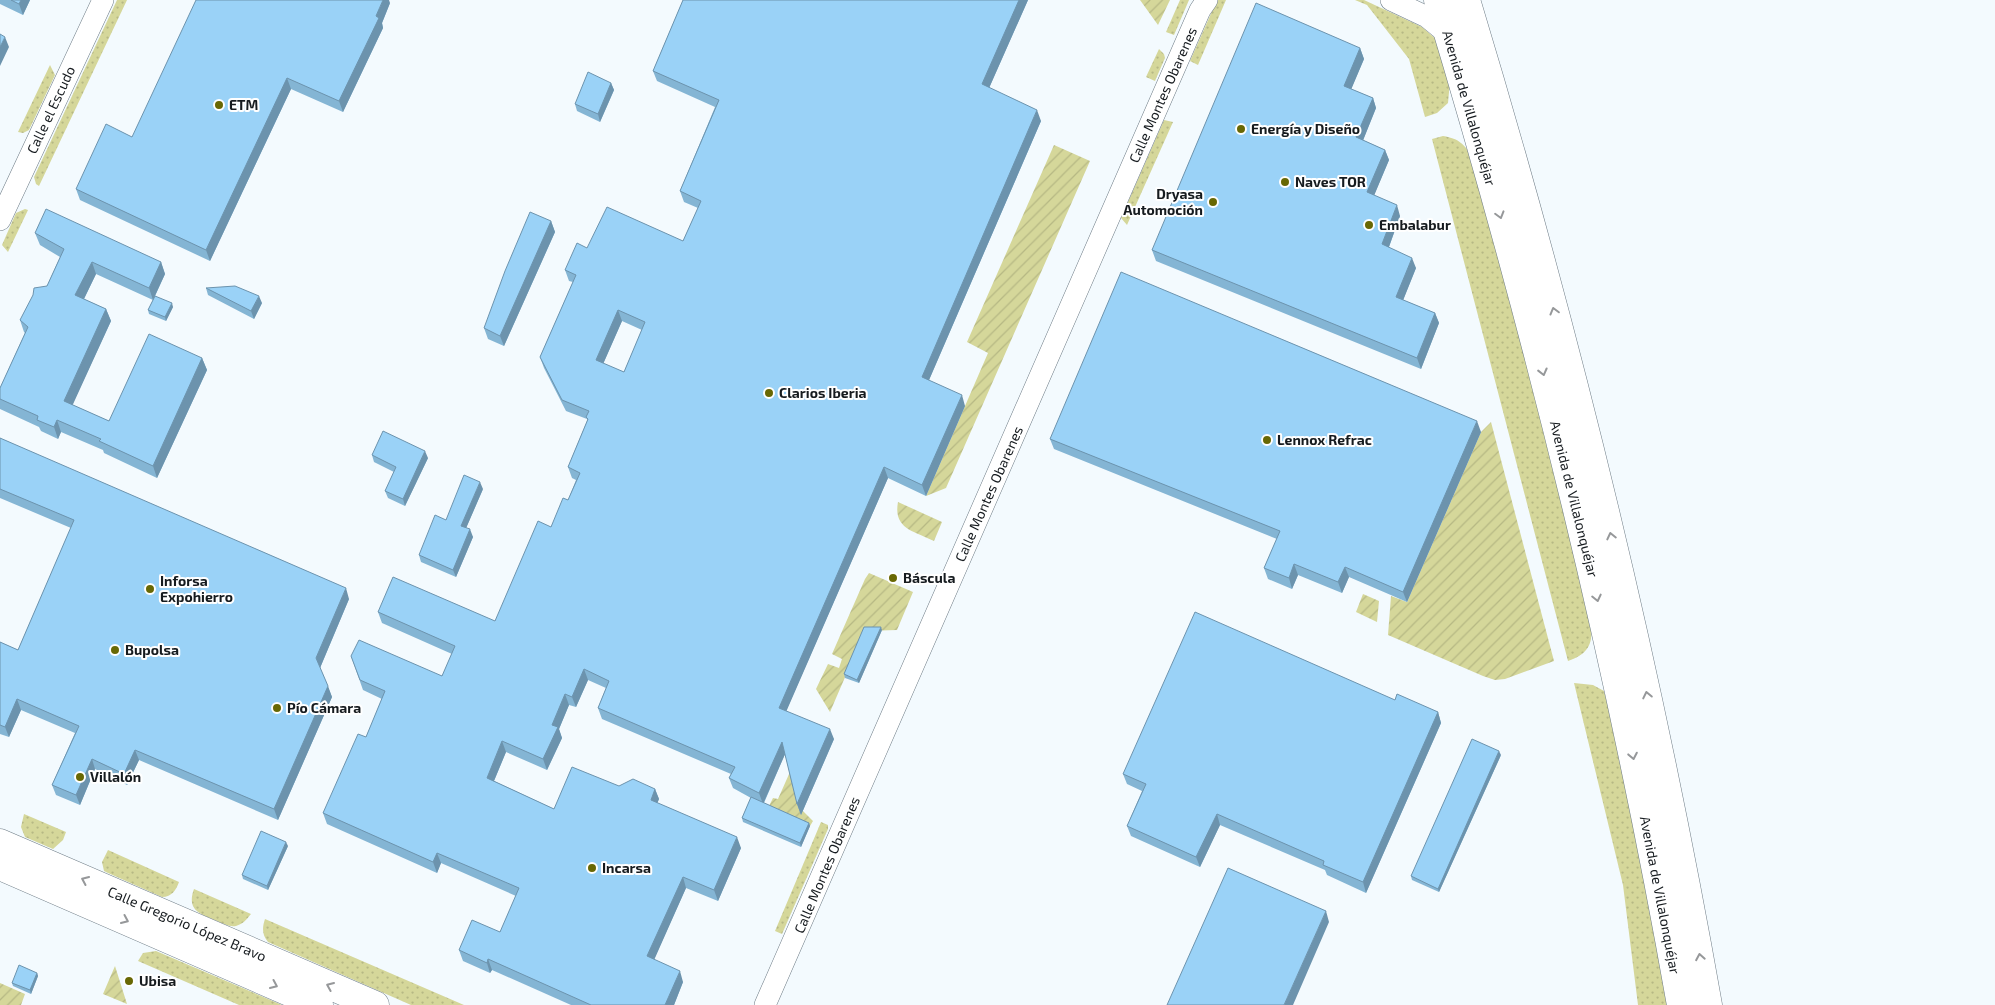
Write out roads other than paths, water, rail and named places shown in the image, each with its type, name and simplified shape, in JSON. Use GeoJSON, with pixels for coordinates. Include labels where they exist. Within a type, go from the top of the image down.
{"type":"FeatureCollection","features":[{"type":"Feature","properties":{"kind":"street","name":"Calle el Escudo"},"geometry":{"type":"LineString","coordinates":[[0,220],[103,0]]}},
{"type":"Feature","properties":{"kind":"street"},"geometry":{"type":"LineString","coordinates":[[1391,0],[1428,17],[1449,35]]}},
{"type":"Feature","properties":{"kind":"street","name":"Avenida de Villalonquéjar"},"geometry":{"type":"LineString","coordinates":[[1438,0],[1526,307],[1576,507],[1628,732],[1664,906],[1681,1005]]}},
{"type":"Feature","properties":{"kind":"street","name":"Avenida de Villalonquéjar"},"geometry":{"type":"LineString","coordinates":[[1466,0],[1545,277],[1594,464],[1645,687],[1689,898],[1708,1005]]}},
{"type":"Feature","properties":{"kind":"street","name":"Calle Montes Obarenes"},"geometry":{"type":"LineString","coordinates":[[766,1005],[1203,3]]}},
{"type":"Feature","properties":{"kind":"street","name":"Calle Gregorio López Bravo"},"geometry":{"type":"LineString","coordinates":[[0,843],[375,1005]]}},
{"type":"Feature","properties":{"kind":"street","name":"Calle Gregorio López Bravo"},"geometry":{"type":"LineString","coordinates":[[0,866],[319,1005]]}},
{"type":"Feature","properties":{"kind":"place","name":"ETM"},"geometry":{"type":"Point","coordinates":[219,105]}},
{"type":"Feature","properties":{"kind":"place","name":"Energía y Diseño"},"geometry":{"type":"Point","coordinates":[1241,129]}},
{"type":"Feature","properties":{"kind":"place","name":"Naves TOR"},"geometry":{"type":"Point","coordinates":[1285,182]}},
{"type":"Feature","properties":{"kind":"place","name":"Dryasa Automoción"},"geometry":{"type":"Point","coordinates":[1213,202]}},
{"type":"Feature","properties":{"kind":"place","name":"Embalabur"},"geometry":{"type":"Point","coordinates":[1369,225]}},
{"type":"Feature","properties":{"kind":"place","name":"Clarios Iberia"},"geometry":{"type":"Point","coordinates":[769,393]}},
{"type":"Feature","properties":{"kind":"place","name":"Lennox Refrac"},"geometry":{"type":"Point","coordinates":[1267,440]}},
{"type":"Feature","properties":{"kind":"place","name":"Báscula"},"geometry":{"type":"Point","coordinates":[893,578]}},
{"type":"Feature","properties":{"kind":"place","name":"Inforsa Expohierro"},"geometry":{"type":"Point","coordinates":[150,589]}},
{"type":"Feature","properties":{"kind":"place","name":"Bupolsa"},"geometry":{"type":"Point","coordinates":[115,650]}},
{"type":"Feature","properties":{"kind":"place","name":"Pío Cámara"},"geometry":{"type":"Point","coordinates":[277,708]}},
{"type":"Feature","properties":{"kind":"place","name":"Villalón"},"geometry":{"type":"Point","coordinates":[80,777]}},
{"type":"Feature","properties":{"kind":"place","name":"Incarsa"},"geometry":{"type":"Point","coordinates":[592,868]}},
{"type":"Feature","properties":{"kind":"place","name":"Ubisa"},"geometry":{"type":"Point","coordinates":[129,981]}}]}
